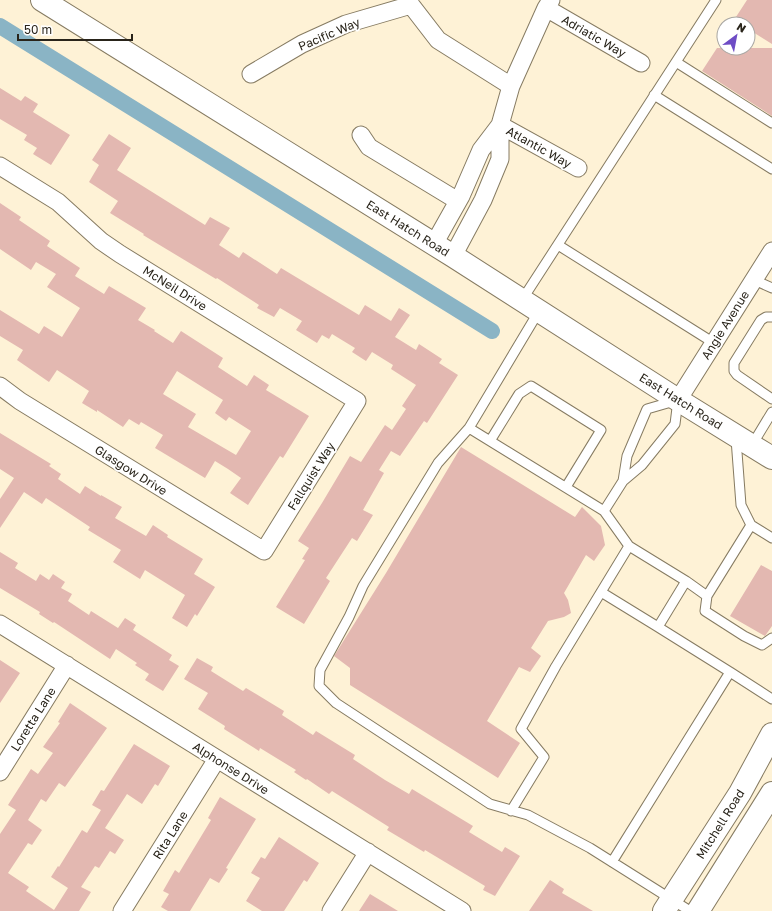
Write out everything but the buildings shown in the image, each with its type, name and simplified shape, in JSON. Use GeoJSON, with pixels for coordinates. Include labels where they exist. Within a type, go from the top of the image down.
{"type":"FeatureCollection","features":[{"type":"Feature","properties":{"kind":"main road","name":"East Hatch Road"},"geometry":{"type":"LineString","coordinates":[[42,0],[434,244],[678,400],[772,458]]}},
{"type":"Feature","properties":{"kind":"main road","name":"Mitchell Road"},"geometry":{"type":"LineString","coordinates":[[668,905],[740,793],[772,734]]}},
{"type":"Feature","properties":{"kind":"main road"},"geometry":{"type":"LineString","coordinates":[[698,911],[772,793]]}},
{"type":"Feature","properties":{"kind":"street"},"geometry":{"type":"LineString","coordinates":[[410,3],[438,40],[511,86]]}},
{"type":"Feature","properties":{"kind":"street","name":"Pacific Way"},"geometry":{"type":"LineString","coordinates":[[251,74],[302,44],[346,24],[410,3]]}},
{"type":"Feature","properties":{"kind":"street"},"geometry":{"type":"LineString","coordinates":[[453,256],[483,200],[500,159],[500,125],[511,86],[549,4]]}},
{"type":"Feature","properties":{"kind":"street","name":"Adriatic Way"},"geometry":{"type":"LineString","coordinates":[[549,4],[641,63]]}},
{"type":"Feature","properties":{"kind":"street"},"geometry":{"type":"LineString","coordinates":[[434,244],[458,201],[480,150],[500,125]]}},
{"type":"Feature","properties":{"kind":"street","name":"Atlantic Way"},"geometry":{"type":"LineString","coordinates":[[500,125],[578,168]]}},
{"type":"Feature","properties":{"kind":"street"},"geometry":{"type":"LineString","coordinates":[[361,135],[370,147],[458,201]]}},
{"type":"Feature","properties":{"kind":"street","name":"McNeil Drive"},"geometry":{"type":"LineString","coordinates":[[0,166],[58,202],[101,241],[120,254],[357,401]]}},
{"type":"Feature","properties":{"kind":"street","name":"Angie Avenue"},"geometry":{"type":"LineString","coordinates":[[678,400],[772,251]]}},
{"type":"Feature","properties":{"kind":"street","name":"Glasgow Drive"},"geometry":{"type":"LineString","coordinates":[[0,386],[20,401],[264,551]]}},
{"type":"Feature","properties":{"kind":"street","name":"Fallquist Way"},"geometry":{"type":"LineString","coordinates":[[264,551],[357,401]]}},
{"type":"Feature","properties":{"kind":"street","name":"Alphonse Drive"},"geometry":{"type":"LineString","coordinates":[[0,624],[462,911]]}},
{"type":"Feature","properties":{"kind":"street","name":"Loretta Lane"},"geometry":{"type":"LineString","coordinates":[[0,772],[67,665]]}},
{"type":"Feature","properties":{"kind":"street","name":"Rita Lane"},"geometry":{"type":"LineString","coordinates":[[122,911],[217,759]]}},
{"type":"Feature","properties":{"kind":"street"},"geometry":{"type":"LineString","coordinates":[[331,911],[368,852]]}},
{"type":"Feature","properties":{"kind":"lane"},"geometry":{"type":"LineString","coordinates":[[690,911],[668,905],[612,862],[590,848],[528,815],[490,804],[483,800],[336,703],[319,686],[320,670],[349,617],[362,586],[438,463],[469,428],[531,306],[558,245],[716,0]]}},
{"type":"Feature","properties":{"kind":"lane"},"geometry":{"type":"LineString","coordinates":[[676,62],[772,123]]}},
{"type":"Feature","properties":{"kind":"lane"},"geometry":{"type":"LineString","coordinates":[[654,95],[772,169]]}},
{"type":"Feature","properties":{"kind":"lane"},"geometry":{"type":"LineString","coordinates":[[558,245],[714,343]]}},
{"type":"Feature","properties":{"kind":"lane"},"geometry":{"type":"LineString","coordinates":[[754,278],[772,288]]}},
{"type":"Feature","properties":{"kind":"lane"},"geometry":{"type":"LineString","coordinates":[[772,317],[766,317],[761,320],[733,366],[737,375],[772,399]]}},
{"type":"Feature","properties":{"kind":"lane"},"geometry":{"type":"LineString","coordinates":[[490,441],[519,394],[531,386],[601,430],[566,488]]}},
{"type":"Feature","properties":{"kind":"lane"},"geometry":{"type":"LineString","coordinates":[[604,511],[623,481],[642,465],[675,424],[678,400],[648,409],[627,456],[623,481]]}},
{"type":"Feature","properties":{"kind":"lane"},"geometry":{"type":"LineString","coordinates":[[772,412],[744,440],[741,505],[751,525],[772,538]]}},
{"type":"Feature","properties":{"kind":"lane"},"geometry":{"type":"LineString","coordinates":[[469,428],[604,511],[629,546],[686,581],[707,596]]}},
{"type":"Feature","properties":{"kind":"lane"},"geometry":{"type":"LineString","coordinates":[[751,525],[707,596],[705,611],[762,645],[772,638]]}},
{"type":"Feature","properties":{"kind":"lane"},"geometry":{"type":"LineString","coordinates":[[511,811],[544,757],[521,729],[556,666],[629,546]]}},
{"type":"Feature","properties":{"kind":"lane"},"geometry":{"type":"LineString","coordinates":[[658,627],[686,581]]}},
{"type":"Feature","properties":{"kind":"lane"},"geometry":{"type":"LineString","coordinates":[[602,592],[772,699]]}},
{"type":"Feature","properties":{"kind":"lane"},"geometry":{"type":"LineString","coordinates":[[612,862],[730,672]]}},
{"type":"Feature","properties":{"kind":"waterway"},"geometry":{"type":"LineString","coordinates":[[0,26],[492,331]]}}]}
